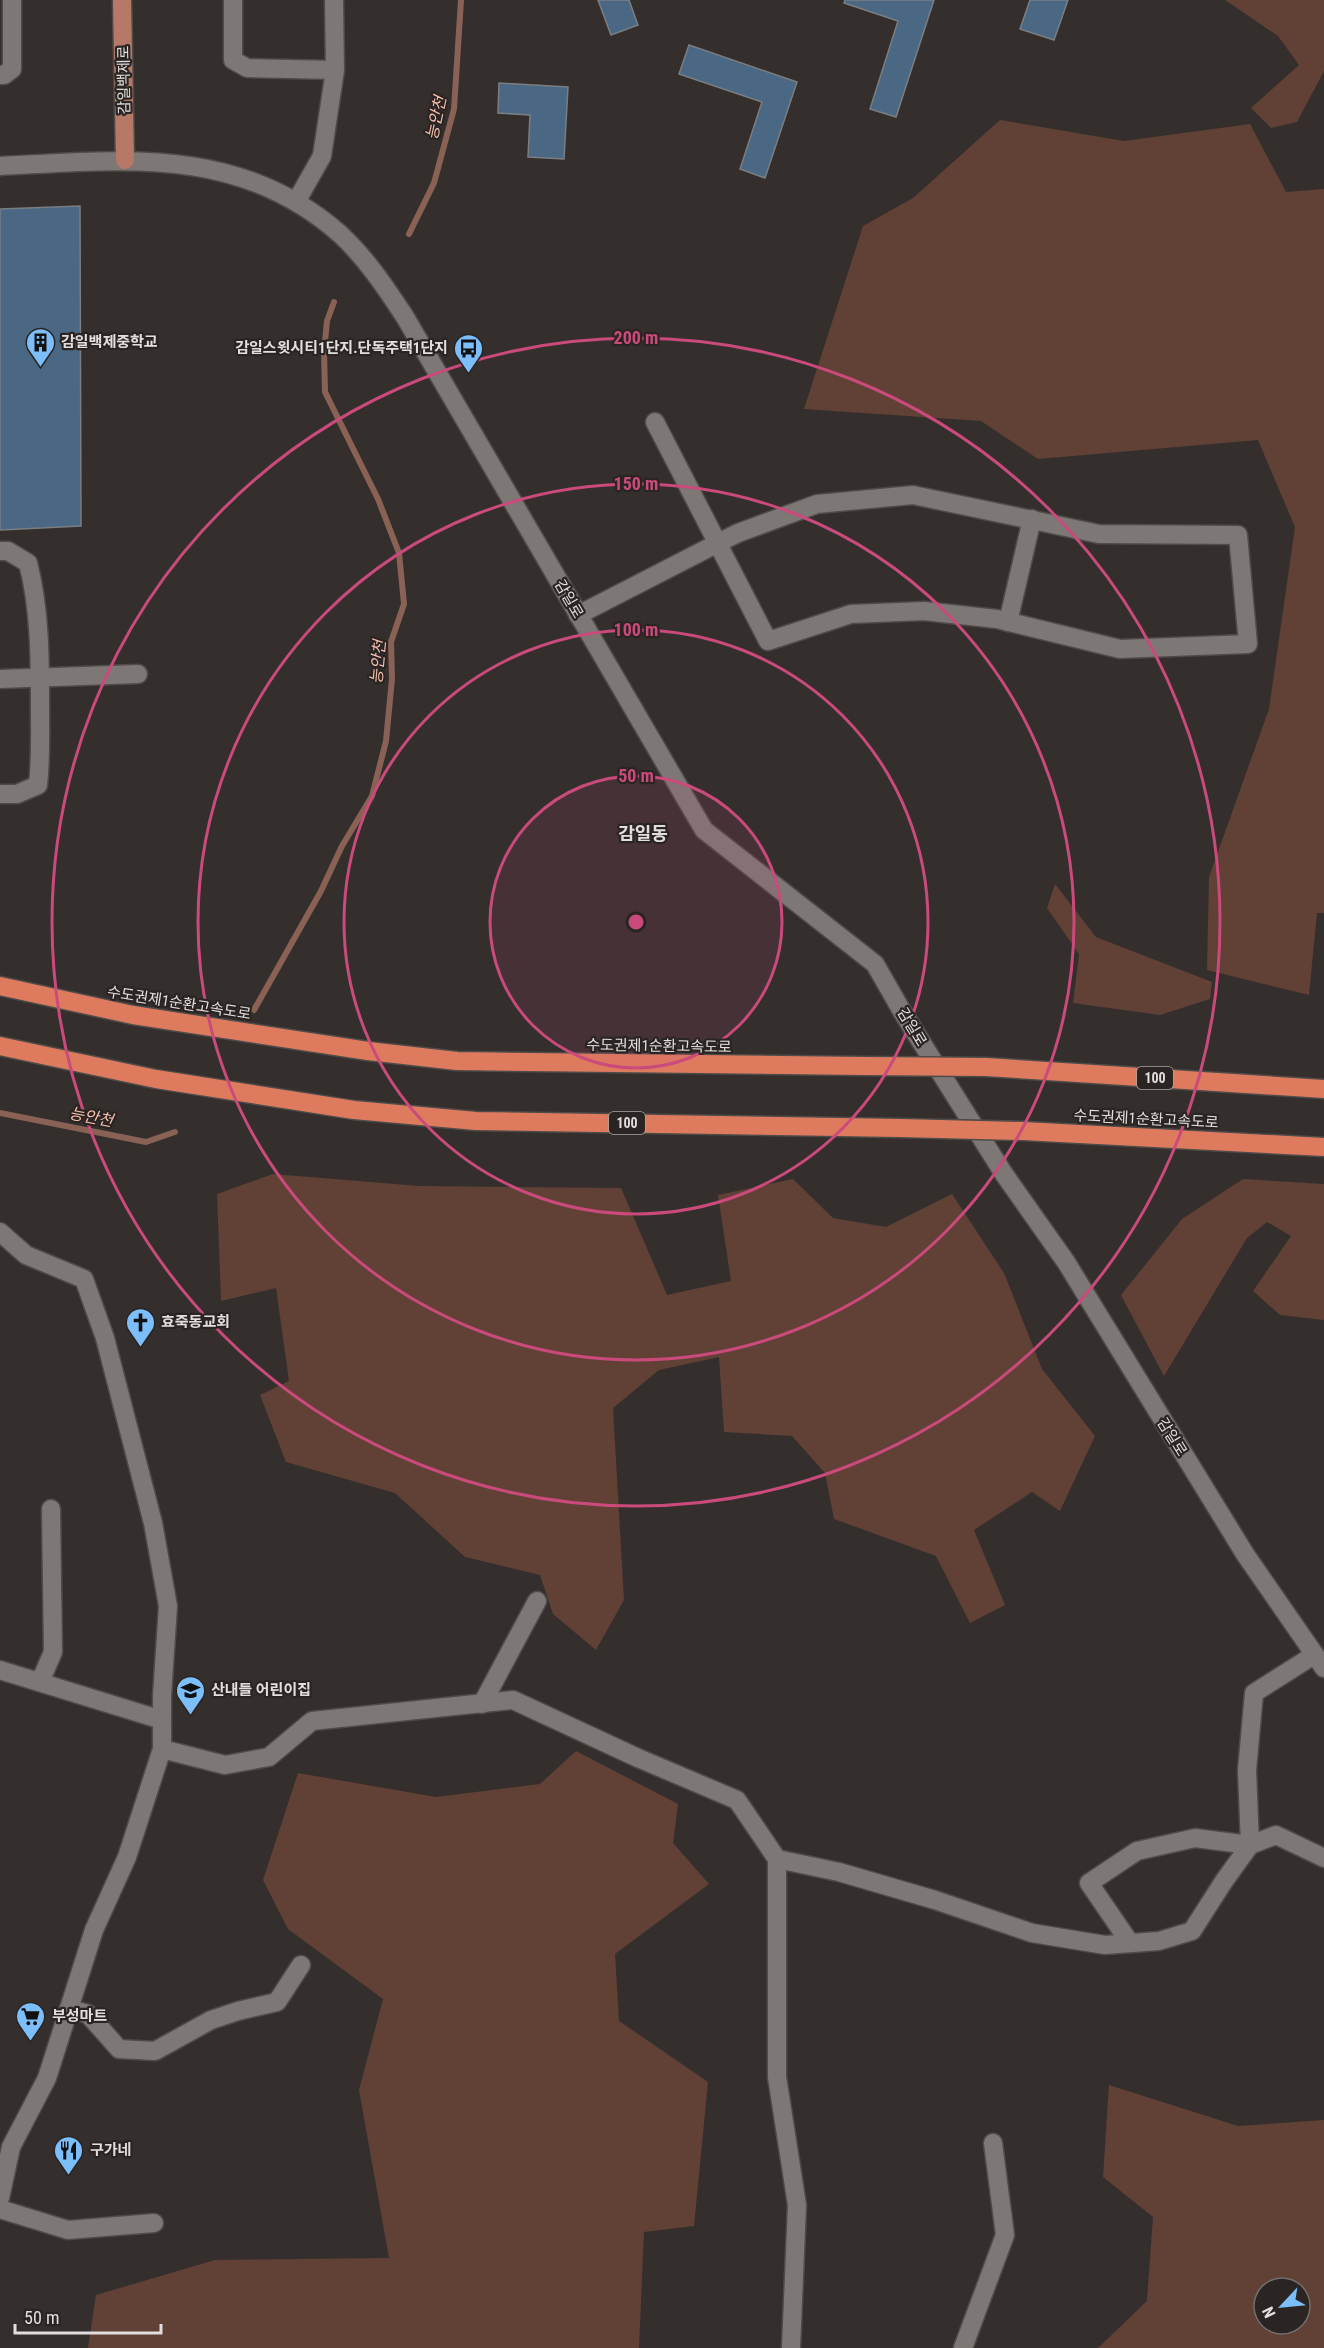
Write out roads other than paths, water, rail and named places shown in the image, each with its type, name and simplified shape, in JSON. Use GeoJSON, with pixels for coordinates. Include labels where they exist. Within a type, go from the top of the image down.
{"type":"FeatureCollection","features":[{"type":"Feature","properties":{"kind":"highway","name":"수도권제1순환고속도로"},"geometry":{"type":"LineString","coordinates":[[0,986],[133,1015],[368,1051],[457,1061],[986,1067],[1324,1089]]}},
{"type":"Feature","properties":{"kind":"highway","name":"수도권제1순환고속도로"},"geometry":{"type":"LineString","coordinates":[[0,1046],[156,1079],[354,1110],[476,1121],[1023,1131],[1324,1147]]}},
{"type":"Feature","properties":{"kind":"main road","name":"감일백제로"},"geometry":{"type":"LineString","coordinates":[[122,0],[125,160]]}},
{"type":"Feature","properties":{"kind":"street"},"geometry":{"type":"LineString","coordinates":[[0,75],[12,69],[12,0]]}},
{"type":"Feature","properties":{"kind":"street"},"geometry":{"type":"LineString","coordinates":[[232,0],[233,60],[247,68],[335,70]]}},
{"type":"Feature","properties":{"kind":"street"},"geometry":{"type":"LineString","coordinates":[[296,202],[322,156],[335,70],[334,0]]}},
{"type":"Feature","properties":{"kind":"street","name":"감일로"},"geometry":{"type":"LineString","coordinates":[[0,166],[125,160],[194,165],[250,180],[296,202],[340,234],[384,285],[405,317],[704,830],[875,964],[1004,1174],[1066,1262],[1245,1554],[1319,1661]]}},
{"type":"Feature","properties":{"kind":"street"},"geometry":{"type":"LineString","coordinates":[[578,615],[718,543],[738,533],[817,504],[914,495],[1100,534],[1238,535],[1248,644],[1120,650],[1008,622],[924,611],[851,614],[768,641],[718,543],[655,422]]}},
{"type":"Feature","properties":{"kind":"street"},"geometry":{"type":"LineString","coordinates":[[1008,622],[1032,519]]}},
{"type":"Feature","properties":{"kind":"street"},"geometry":{"type":"LineString","coordinates":[[0,551],[8,551],[28,563],[35,590],[40,678],[38,785],[17,794],[0,794]]}},
{"type":"Feature","properties":{"kind":"street"},"geometry":{"type":"LineString","coordinates":[[0,679],[138,674]]}},
{"type":"Feature","properties":{"kind":"street"},"geometry":{"type":"LineString","coordinates":[[0,1232],[26,1255],[84,1279],[105,1338],[153,1523],[168,1606],[162,1749],[127,1857],[94,1930],[47,2078],[3,2166],[0,2199]]}},
{"type":"Feature","properties":{"kind":"street"},"geometry":{"type":"LineString","coordinates":[[40,1682],[53,1652],[51,1509]]}},
{"type":"Feature","properties":{"kind":"street"},"geometry":{"type":"LineString","coordinates":[[483,1704],[537,1601]]}},
{"type":"Feature","properties":{"kind":"street"},"geometry":{"type":"LineString","coordinates":[[777,1859],[840,1872],[935,1900],[1032,1933],[1106,1945],[1159,1941],[1192,1931],[1250,1845],[1247,1770],[1254,1693],[1319,1661]]}},
{"type":"Feature","properties":{"kind":"street"},"geometry":{"type":"LineString","coordinates":[[0,1670],[162,1720]]}},
{"type":"Feature","properties":{"kind":"street"},"geometry":{"type":"LineString","coordinates":[[162,1749],[225,1765],[269,1757],[312,1721],[513,1700],[638,1758],[737,1800],[777,1859],[777,2077],[797,2205],[791,2348]]}},
{"type":"Feature","properties":{"kind":"street"},"geometry":{"type":"LineString","coordinates":[[1130,1943],[1089,1883],[1137,1851],[1195,1838],[1250,1845],[1276,1834],[1324,1858]]}},
{"type":"Feature","properties":{"kind":"street"},"geometry":{"type":"LineString","coordinates":[[69,2009],[88,2014],[119,2049],[155,2051],[211,2020],[276,2002],[301,1965]]}},
{"type":"Feature","properties":{"kind":"street"},"geometry":{"type":"LineString","coordinates":[[963,2348],[1005,2235],[993,2143]]}},
{"type":"Feature","properties":{"kind":"street"},"geometry":{"type":"LineString","coordinates":[[0,2209],[68,2230],[154,2223]]}},
{"type":"Feature","properties":{"kind":"waterway","name":"능안천"},"geometry":{"type":"LineString","coordinates":[[409,234],[434,183],[454,109],[461,0]]}},
{"type":"Feature","properties":{"kind":"waterway","name":"능안천"},"geometry":{"type":"LineString","coordinates":[[254,1010],[321,891],[342,846],[372,796],[386,741],[392,679],[391,642],[404,604],[399,553],[378,499],[325,392],[324,352],[327,321],[334,302]]}},
{"type":"Feature","properties":{"kind":"waterway","name":"능안천"},"geometry":{"type":"LineString","coordinates":[[0,1113],[146,1142],[175,1132]]}},
{"type":"Feature","properties":{"kind":"place","name":"감일백제중학교"},"geometry":{"type":"Point","coordinates":[40,368]}},
{"type":"Feature","properties":{"kind":"place","name":"감일스윗시티1단지.단독주택1단지"},"geometry":{"type":"Point","coordinates":[469,374]}},
{"type":"Feature","properties":{"kind":"place","name":"효죽동교회"},"geometry":{"type":"Point","coordinates":[140,1348]}},
{"type":"Feature","properties":{"kind":"place","name":"산내들 어린이집"},"geometry":{"type":"Point","coordinates":[190,1716]}},
{"type":"Feature","properties":{"kind":"place","name":"부성마트"},"geometry":{"type":"Point","coordinates":[31,2042]}},
{"type":"Feature","properties":{"kind":"place","name":"구가네"},"geometry":{"type":"Point","coordinates":[69,2176]}},
{"type":"Feature","properties":{"kind":"district","name":"감일동"},"geometry":{"type":"Point","coordinates":[643,833]}}]}
